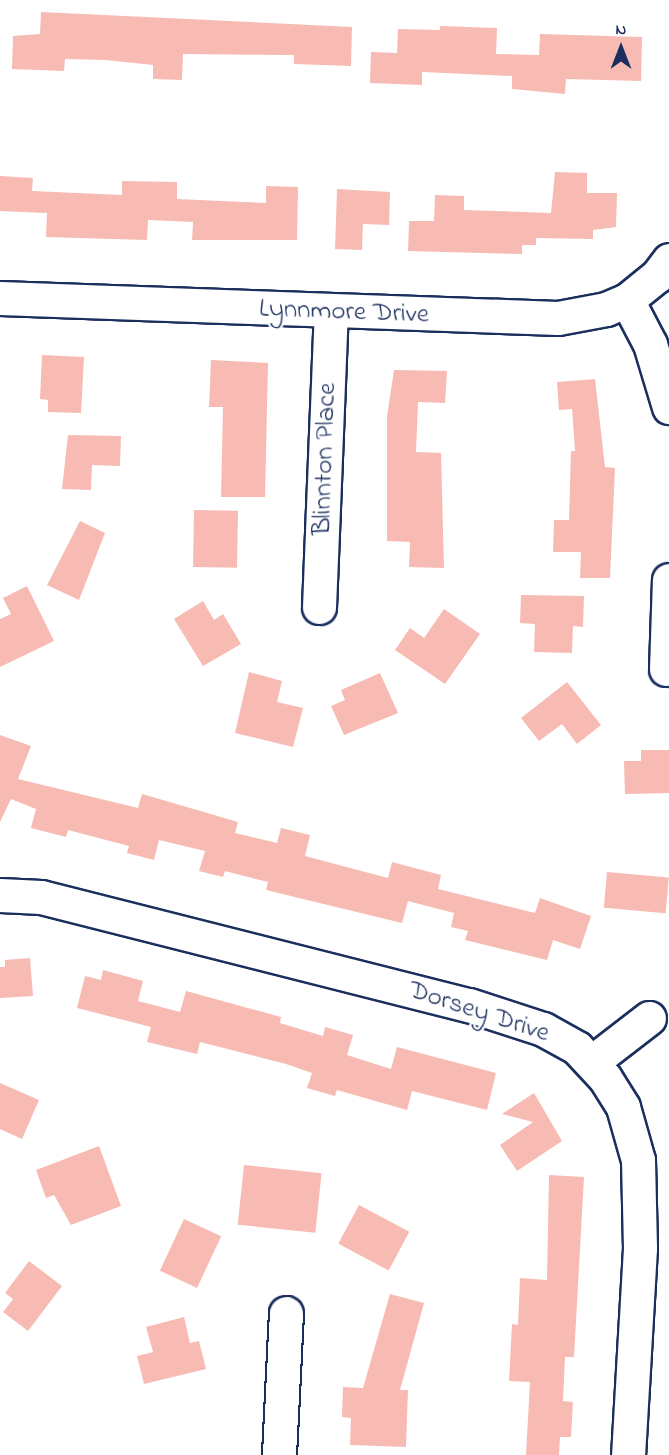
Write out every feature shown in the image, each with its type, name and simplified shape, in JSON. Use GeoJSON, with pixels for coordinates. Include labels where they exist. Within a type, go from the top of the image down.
{"type":"FeatureCollection","features":[{"type":"Feature","properties":{"kind":"street","name":"Lynnmore Drive"},"geometry":{"type":"LineString","coordinates":[[0,298],[558,318],[606,309],[627,300],[657,276],[669,260]]}},
{"type":"Feature","properties":{"kind":"street"},"geometry":{"type":"LineString","coordinates":[[627,300],[650,344],[669,407]]}},
{"type":"Feature","properties":{"kind":"street","name":"Blinnton Place"},"geometry":{"type":"LineString","coordinates":[[319,607],[331,311]]}},
{"type":"Feature","properties":{"kind":"street"},"geometry":{"type":"LineString","coordinates":[[666,669],[669,580]]}},
{"type":"Feature","properties":{"kind":"street","name":"Dorsey Drive"},"geometry":{"type":"LineString","coordinates":[[0,895],[40,897],[469,1005],[543,1029],[592,1062],[623,1107],[638,1160],[640,1248],[628,1455]]}},
{"type":"Feature","properties":{"kind":"street"},"geometry":{"type":"LineString","coordinates":[[592,1062],[649,1018]]}},
{"type":"Feature","properties":{"kind":"street"},"geometry":{"type":"LineString","coordinates":[[279,1455],[286,1313]]}},
{"type":"Feature","properties":{"kind":"building"},"geometry":{"type":"Polygon","coordinates":[[[41,12],[352,27],[351,66],[294,64],[294,55],[183,54],[182,80],[153,79],[153,65],[106,60],[65,59],[64,71],[12,69],[13,36],[40,34],[41,12]]]}},
{"type":"Feature","properties":{"kind":"building"},"geometry":{"type":"Polygon","coordinates":[[[440,26],[497,28],[496,54],[539,55],[540,34],[642,37],[641,81],[566,79],[565,94],[512,89],[512,76],[422,72],[422,85],[370,83],[371,52],[397,53],[398,29],[440,30],[440,26]]]}},
{"type":"Feature","properties":{"kind":"building"},"geometry":{"type":"Polygon","coordinates":[[[555,172],[587,173],[587,193],[617,193],[616,227],[593,230],[593,239],[536,238],[536,245],[522,245],[522,254],[408,251],[409,221],[434,221],[435,195],[464,196],[464,210],[551,213],[555,172]]]}},
{"type":"Feature","properties":{"kind":"building"},"geometry":{"type":"Polygon","coordinates":[[[0,176],[33,178],[32,191],[122,195],[122,181],[177,182],[177,199],[266,203],[266,186],[298,187],[297,240],[192,240],[193,222],[148,220],[147,240],[46,237],[47,213],[0,211],[0,176]]]}},
{"type":"Feature","properties":{"kind":"building"},"geometry":{"type":"Polygon","coordinates":[[[337,189],[390,192],[389,225],[363,224],[362,250],[335,249],[337,189]]]}},
{"type":"Feature","properties":{"kind":"building"},"geometry":{"type":"Polygon","coordinates":[[[42,355],[84,357],[81,413],[48,412],[48,400],[40,399],[42,355]]]}},
{"type":"Feature","properties":{"kind":"building"},"geometry":{"type":"Polygon","coordinates":[[[211,360],[268,363],[265,497],[221,497],[223,407],[209,407],[211,360]]]}},
{"type":"Feature","properties":{"kind":"building"},"geometry":{"type":"Polygon","coordinates":[[[394,370],[447,371],[445,403],[418,402],[416,452],[441,453],[444,568],[409,567],[410,542],[387,541],[387,417],[394,370]]]}},
{"type":"Feature","properties":{"kind":"building"},"geometry":{"type":"Polygon","coordinates":[[[595,379],[605,467],[615,468],[610,578],[580,578],[581,552],[553,552],[554,520],[569,520],[571,451],[575,451],[572,409],[559,410],[557,382],[595,379]]]}},
{"type":"Feature","properties":{"kind":"building"},"geometry":{"type":"Polygon","coordinates":[[[68,435],[121,436],[120,466],[92,465],[91,490],[62,489],[68,435]]]}},
{"type":"Feature","properties":{"kind":"building"},"geometry":{"type":"Polygon","coordinates":[[[194,510],[238,511],[237,568],[193,567],[194,510]]]}},
{"type":"Feature","properties":{"kind":"building"},"geometry":{"type":"Polygon","coordinates":[[[80,521],[105,533],[79,600],[47,585],[80,521]]]}},
{"type":"Feature","properties":{"kind":"building"},"geometry":{"type":"Polygon","coordinates":[[[27,586],[54,641],[0,667],[0,619],[11,614],[3,598],[27,586]]]}},
{"type":"Feature","properties":{"kind":"building"},"geometry":{"type":"Polygon","coordinates":[[[521,595],[584,596],[583,627],[573,626],[572,653],[534,652],[535,624],[520,623],[521,595]]]}},
{"type":"Feature","properties":{"kind":"building"},"geometry":{"type":"Polygon","coordinates":[[[203,601],[214,620],[223,614],[241,644],[203,666],[174,619],[203,601]]]}},
{"type":"Feature","properties":{"kind":"building"},"geometry":{"type":"Polygon","coordinates":[[[444,609],[480,634],[445,684],[395,650],[410,628],[424,638],[444,609]]]}},
{"type":"Feature","properties":{"kind":"building"},"geometry":{"type":"Polygon","coordinates":[[[249,672],[282,681],[277,702],[303,708],[293,747],[235,733],[249,672]]]}},
{"type":"Feature","properties":{"kind":"building"},"geometry":{"type":"Polygon","coordinates":[[[380,673],[398,713],[344,735],[331,706],[345,700],[341,690],[380,673]]]}},
{"type":"Feature","properties":{"kind":"building"},"geometry":{"type":"Polygon","coordinates":[[[567,682],[601,725],[577,744],[562,724],[539,741],[521,718],[567,682]]]}},
{"type":"Feature","properties":{"kind":"building"},"geometry":{"type":"Polygon","coordinates":[[[0,735],[31,746],[18,779],[138,808],[142,794],[238,822],[235,833],[277,843],[281,828],[310,835],[305,856],[388,878],[392,862],[441,875],[438,889],[535,913],[540,898],[591,916],[580,949],[553,940],[547,960],[465,940],[468,931],[451,927],[454,913],[408,901],[402,923],[266,890],[268,882],[225,871],[223,877],[199,871],[205,851],[159,840],[154,860],[127,853],[129,846],[68,830],[66,837],[31,828],[36,809],[11,799],[0,822],[0,735]]]}},
{"type":"Feature","properties":{"kind":"building"},"geometry":{"type":"Polygon","coordinates":[[[641,750],[669,750],[669,793],[625,794],[624,761],[641,761],[641,750]]]}},
{"type":"Feature","properties":{"kind":"building"},"geometry":{"type":"Polygon","coordinates":[[[607,872],[669,877],[666,913],[604,908],[607,872]]]}},
{"type":"Feature","properties":{"kind":"building"},"geometry":{"type":"Polygon","coordinates":[[[30,958],[33,996],[0,998],[0,967],[5,967],[5,960],[30,958]]]}},
{"type":"Feature","properties":{"kind":"building"},"geometry":{"type":"Polygon","coordinates":[[[103,970],[143,981],[138,1001],[180,1012],[186,991],[281,1017],[280,1023],[323,1036],[325,1027],[353,1035],[347,1055],[391,1069],[397,1047],[496,1073],[487,1110],[412,1091],[407,1110],[337,1090],[335,1096],[307,1088],[312,1073],[286,1064],[200,1042],[197,1054],[147,1042],[151,1027],[77,1008],[85,976],[101,980],[103,970]]]}},
{"type":"Feature","properties":{"kind":"building"},"geometry":{"type":"Polygon","coordinates":[[[0,1083],[39,1100],[22,1139],[0,1129],[0,1083]]]}},
{"type":"Feature","properties":{"kind":"building"},"geometry":{"type":"Polygon","coordinates":[[[534,1093],[562,1141],[517,1171],[500,1145],[533,1122],[502,1114],[534,1093]]]}},
{"type":"Feature","properties":{"kind":"building"},"geometry":{"type":"Polygon","coordinates":[[[99,1146],[121,1206],[71,1225],[54,1195],[46,1198],[36,1170],[99,1146]]]}},
{"type":"Feature","properties":{"kind":"building"},"geometry":{"type":"Polygon","coordinates":[[[244,1165],[322,1173],[315,1233],[238,1225],[244,1165]]]}},
{"type":"Feature","properties":{"kind":"building"},"geometry":{"type":"Polygon","coordinates":[[[549,1175],[584,1177],[574,1357],[565,1357],[563,1401],[573,1402],[571,1437],[560,1437],[559,1455],[526,1455],[530,1382],[509,1381],[512,1324],[518,1325],[520,1278],[547,1280],[549,1175]]]}},
{"type":"Feature","properties":{"kind":"building"},"geometry":{"type":"Polygon","coordinates":[[[359,1205],[409,1232],[389,1271],[338,1244],[359,1205]]]}},
{"type":"Feature","properties":{"kind":"building"},"geometry":{"type":"Polygon","coordinates":[[[184,1219],[221,1236],[197,1288],[160,1271],[184,1219]]]}},
{"type":"Feature","properties":{"kind":"building"},"geometry":{"type":"Polygon","coordinates":[[[29,1261],[62,1286],[28,1331],[3,1312],[13,1299],[5,1293],[29,1261]]]}},
{"type":"Feature","properties":{"kind":"building"},"geometry":{"type":"Polygon","coordinates":[[[390,1294],[424,1303],[400,1390],[408,1390],[406,1447],[350,1445],[351,1418],[342,1417],[343,1387],[363,1388],[390,1294]]]}},
{"type":"Feature","properties":{"kind":"building"},"geometry":{"type":"Polygon","coordinates":[[[184,1317],[190,1343],[199,1341],[206,1369],[144,1384],[137,1356],[153,1352],[146,1327],[184,1317]]]}}]}
